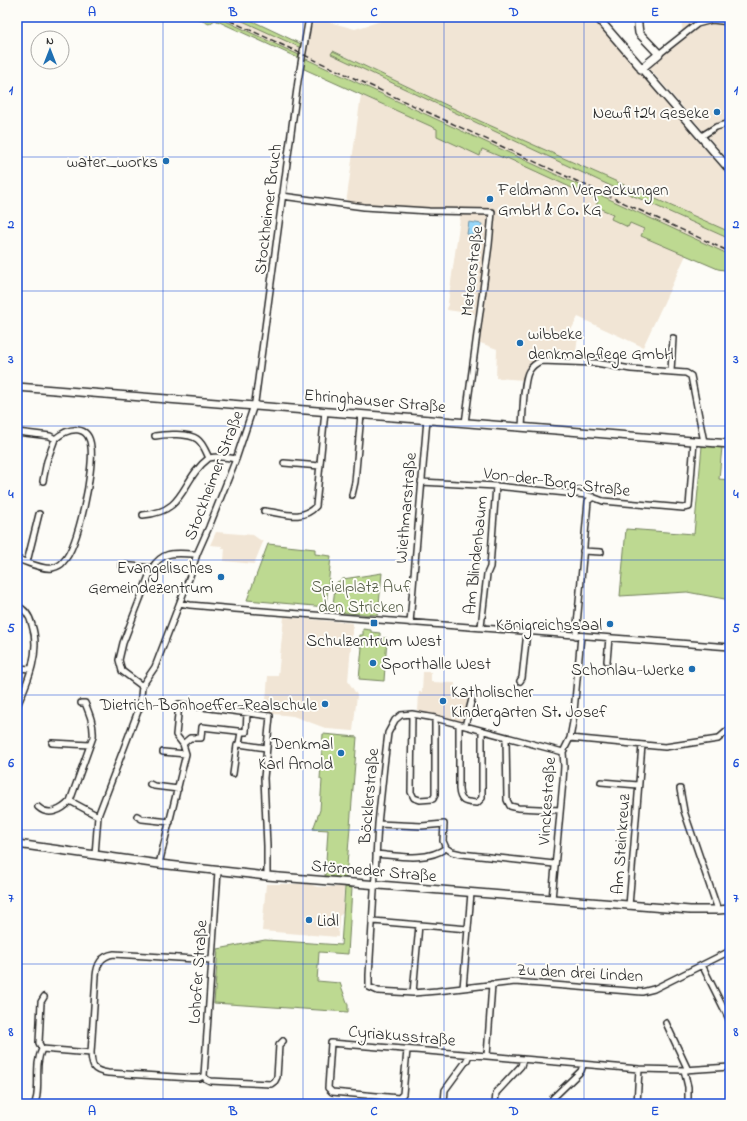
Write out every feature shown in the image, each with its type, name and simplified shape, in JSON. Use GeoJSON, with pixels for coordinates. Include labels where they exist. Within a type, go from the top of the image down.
{"type":"FeatureCollection","features":[{"type":"Feature","properties":{"kind":"main road"},"geometry":{"type":"LineString","coordinates":[[597,17],[730,170]]}},
{"type":"Feature","properties":{"kind":"main road"},"geometry":{"type":"LineString","coordinates":[[637,17],[639,33],[660,54],[641,69]]}},
{"type":"Feature","properties":{"kind":"main road","name":"Ehringhauser Straße"},"geometry":{"type":"LineString","coordinates":[[17,387],[730,444]]}},
{"type":"Feature","properties":{"kind":"main road","name":"Störmeder Straße"},"geometry":{"type":"LineString","coordinates":[[17,844],[159,864],[267,876],[629,906],[690,910],[730,909]]}},
{"type":"Feature","properties":{"kind":"street","name":"Stockheimer Bruch"},"geometry":{"type":"LineString","coordinates":[[254,406],[298,81],[310,17]]}},
{"type":"Feature","properties":{"kind":"street"},"geometry":{"type":"LineString","coordinates":[[660,54],[697,24],[712,20],[730,22]]}},
{"type":"Feature","properties":{"kind":"street"},"geometry":{"type":"LineString","coordinates":[[700,137],[716,127],[730,123]]}},
{"type":"Feature","properties":{"kind":"street","name":"Meteorstraße"},"geometry":{"type":"LineString","coordinates":[[282,196],[364,207],[428,211],[492,212],[489,245],[465,423]]}},
{"type":"Feature","properties":{"kind":"street"},"geometry":{"type":"LineString","coordinates":[[671,371],[673,338]]}},
{"type":"Feature","properties":{"kind":"street"},"geometry":{"type":"LineString","coordinates":[[522,428],[526,381],[528,372],[534,364],[541,361],[596,363],[631,369],[686,373],[691,376],[704,442]]}},
{"type":"Feature","properties":{"kind":"street","name":"Stockheimer Straße"},"geometry":{"type":"LineString","coordinates":[[95,855],[98,816],[140,706],[142,686],[155,667],[197,554],[236,460],[254,406]]}},
{"type":"Feature","properties":{"kind":"street"},"geometry":{"type":"LineString","coordinates":[[264,511],[294,516],[305,515],[311,512],[316,506],[325,412]]}},
{"type":"Feature","properties":{"kind":"street"},"geometry":{"type":"LineString","coordinates":[[352,496],[355,482],[361,414]]}},
{"type":"Feature","properties":{"kind":"street","name":"Wiethmarstraße"},"geometry":{"type":"LineString","coordinates":[[410,622],[427,419]]}},
{"type":"Feature","properties":{"kind":"street"},"geometry":{"type":"LineString","coordinates":[[17,559],[46,568],[53,568],[63,562],[74,544],[83,511],[92,461],[91,446],[84,433],[78,430],[71,430],[62,433],[55,439],[47,461],[43,481]]}},
{"type":"Feature","properties":{"kind":"street"},"geometry":{"type":"LineString","coordinates":[[17,432],[50,436],[55,439]]}},
{"type":"Feature","properties":{"kind":"street"},"geometry":{"type":"LineString","coordinates":[[155,436],[163,434],[196,438],[202,445],[209,458]]}},
{"type":"Feature","properties":{"kind":"street","name":"Von-der-Borg-Straße"},"geometry":{"type":"LineString","coordinates":[[421,482],[496,486],[587,495],[603,501],[683,508],[689,507],[694,441]]}},
{"type":"Feature","properties":{"kind":"street"},"geometry":{"type":"LineString","coordinates":[[143,515],[155,514],[166,510],[175,503],[194,473],[202,463],[209,458],[222,457],[236,460]]}},
{"type":"Feature","properties":{"kind":"street"},"geometry":{"type":"LineString","coordinates":[[284,463],[320,466]]}},
{"type":"Feature","properties":{"kind":"street","name":"Am Blindenbaum"},"geometry":{"type":"LineString","coordinates":[[481,627],[487,574],[490,567],[496,486]]}},
{"type":"Feature","properties":{"kind":"street","name":"Vinckestraße"},"geometry":{"type":"LineString","coordinates":[[552,899],[564,766],[562,752],[570,738],[573,722],[588,501],[594,497]]}},
{"type":"Feature","properties":{"kind":"street"},"geometry":{"type":"LineString","coordinates":[[27,562],[38,514]]}},
{"type":"Feature","properties":{"kind":"street"},"geometry":{"type":"LineString","coordinates":[[584,551],[601,552]]}},
{"type":"Feature","properties":{"kind":"street","name":"Stockheimer Straße"},"geometry":{"type":"LineString","coordinates":[[142,686],[122,671],[119,660],[123,643],[152,568],[163,556],[171,554],[197,554]]}},
{"type":"Feature","properties":{"kind":"street"},"geometry":{"type":"LineString","coordinates":[[121,565],[152,568]]}},
{"type":"Feature","properties":{"kind":"street"},"geometry":{"type":"LineString","coordinates":[[180,603],[235,609],[730,647]]}},
{"type":"Feature","properties":{"kind":"street"},"geometry":{"type":"LineString","coordinates":[[17,606],[30,618],[34,630],[35,644],[31,669],[17,706]]}},
{"type":"Feature","properties":{"kind":"street"},"geometry":{"type":"LineString","coordinates":[[520,681],[522,678],[527,632]]}},
{"type":"Feature","properties":{"kind":"street"},"geometry":{"type":"LineString","coordinates":[[607,661],[609,638]]}},
{"type":"Feature","properties":{"kind":"street"},"geometry":{"type":"LineString","coordinates":[[17,668],[31,669]]}},
{"type":"Feature","properties":{"kind":"street"},"geometry":{"type":"LineString","coordinates":[[465,726],[473,695]]}},
{"type":"Feature","properties":{"kind":"street"},"geometry":{"type":"LineString","coordinates":[[38,807],[42,810],[51,812],[58,811],[70,801],[93,737],[94,729],[85,703],[81,703]]}},
{"type":"Feature","properties":{"kind":"street"},"geometry":{"type":"LineString","coordinates":[[159,864],[186,754],[183,744],[176,735],[179,704],[270,716],[264,778],[267,876]]}},
{"type":"Feature","properties":{"kind":"street"},"geometry":{"type":"LineString","coordinates":[[183,744],[190,738],[201,738],[202,727],[246,732],[247,713]]}},
{"type":"Feature","properties":{"kind":"street"},"geometry":{"type":"LineString","coordinates":[[435,718],[435,794],[433,799],[428,800],[414,798],[411,792],[412,714],[435,718],[482,732],[562,752]]}},
{"type":"Feature","properties":{"kind":"street","name":"Böcklerstraße"},"geometry":{"type":"LineString","coordinates":[[412,714],[401,716],[395,720],[388,732],[378,824],[369,987],[378,991],[413,993]]}},
{"type":"Feature","properties":{"kind":"street"},"geometry":{"type":"LineString","coordinates":[[459,725],[459,789],[461,798],[466,802],[478,803],[482,798],[482,732]]}},
{"type":"Feature","properties":{"kind":"street"},"geometry":{"type":"LineString","coordinates":[[570,738],[665,747],[718,739],[730,730]]}},
{"type":"Feature","properties":{"kind":"street"},"geometry":{"type":"LineString","coordinates":[[234,774],[237,745],[239,744],[241,732]]}},
{"type":"Feature","properties":{"kind":"street"},"geometry":{"type":"LineString","coordinates":[[506,738],[507,800],[510,806],[518,808],[560,810]]}},
{"type":"Feature","properties":{"kind":"street"},"geometry":{"type":"LineString","coordinates":[[52,743],[90,746]]}},
{"type":"Feature","properties":{"kind":"street"},"geometry":{"type":"LineString","coordinates":[[239,744],[266,748]]}},
{"type":"Feature","properties":{"kind":"street","name":"Am Steinkreuz"},"geometry":{"type":"LineString","coordinates":[[629,906],[642,745]]}},
{"type":"Feature","properties":{"kind":"street"},"geometry":{"type":"LineString","coordinates":[[163,752],[186,754]]}},
{"type":"Feature","properties":{"kind":"street","name":"Am Steinkreuz"},"geometry":{"type":"LineString","coordinates":[[601,782],[638,785]]}},
{"type":"Feature","properties":{"kind":"street"},"geometry":{"type":"LineString","coordinates":[[150,784],[154,786],[178,789]]}},
{"type":"Feature","properties":{"kind":"street"},"geometry":{"type":"LineString","coordinates":[[680,789],[684,811],[718,910]]}},
{"type":"Feature","properties":{"kind":"street"},"geometry":{"type":"LineString","coordinates":[[70,801],[98,816]]}},
{"type":"Feature","properties":{"kind":"street"},"geometry":{"type":"LineString","coordinates":[[137,816],[142,819],[170,822]]}},
{"type":"Feature","properties":{"kind":"street"},"geometry":{"type":"LineString","coordinates":[[378,824],[422,826],[444,824],[443,841],[446,848],[452,852],[465,855],[554,864]]}},
{"type":"Feature","properties":{"kind":"street"},"geometry":{"type":"LineString","coordinates":[[376,854],[424,856],[435,854],[446,848]]}},
{"type":"Feature","properties":{"kind":"street","name":"Lohofer Straße"},"geometry":{"type":"LineString","coordinates":[[204,1076],[218,871]]}},
{"type":"Feature","properties":{"kind":"street"},"geometry":{"type":"LineString","coordinates":[[463,988],[471,893]]}},
{"type":"Feature","properties":{"kind":"street"},"geometry":{"type":"LineString","coordinates":[[373,922],[468,929]]}},
{"type":"Feature","properties":{"kind":"street"},"geometry":{"type":"LineString","coordinates":[[413,993],[419,926]]}},
{"type":"Feature","properties":{"kind":"street","name":"Zu den drei Linden"},"geometry":{"type":"LineString","coordinates":[[413,993],[515,982],[642,992],[654,989],[730,951]]}},
{"type":"Feature","properties":{"kind":"street"},"geometry":{"type":"LineString","coordinates":[[211,960],[114,954],[100,960],[97,967],[91,1053],[94,1069],[100,1072],[192,1078],[204,1076],[210,1081],[271,1084],[277,1077],[279,1044],[283,1041]]}},
{"type":"Feature","properties":{"kind":"street"},"geometry":{"type":"LineString","coordinates":[[702,965],[730,1021]]}},
{"type":"Feature","properties":{"kind":"street"},"geometry":{"type":"LineString","coordinates":[[487,1056],[492,984]]}},
{"type":"Feature","properties":{"kind":"street"},"geometry":{"type":"LineString","coordinates":[[35,1104],[37,1096],[38,1066],[42,1049],[39,1043],[41,1002],[44,997]]}},
{"type":"Feature","properties":{"kind":"street"},"geometry":{"type":"LineString","coordinates":[[666,1024],[686,1070],[688,1104]]}},
{"type":"Feature","properties":{"kind":"street","name":"Cyriakusstraße"},"geometry":{"type":"LineString","coordinates":[[407,1050],[403,1094],[399,1098],[332,1092],[328,1088],[332,1043],[639,1069],[686,1070],[730,1067]]}},
{"type":"Feature","properties":{"kind":"street"},"geometry":{"type":"LineString","coordinates":[[42,1049],[91,1053]]}},
{"type":"Feature","properties":{"kind":"street","name":"Cyriakusstraße"},"geometry":{"type":"LineString","coordinates":[[444,1102],[445,1090],[469,1055]]}},
{"type":"Feature","properties":{"kind":"street"},"geometry":{"type":"LineString","coordinates":[[495,1104],[496,1093],[521,1066],[523,1059]]}},
{"type":"Feature","properties":{"kind":"street"},"geometry":{"type":"LineString","coordinates":[[553,1104],[553,1098],[581,1071],[583,1065]]}},
{"type":"Feature","properties":{"kind":"street"},"geometry":{"type":"LineString","coordinates":[[637,1104],[639,1069]]}},
{"type":"Feature","properties":{"kind":"shaded area"},"geometry":{"type":"Polygon","coordinates":[[[217,17],[234,17],[299,47],[301,44],[307,45],[314,18],[355,29],[394,17],[592,17],[730,178],[730,232],[480,121],[334,51],[331,54],[600,181],[730,239],[730,255],[217,17]]]}},
{"type":"Feature","properties":{"kind":"shaded area"},"geometry":{"type":"Polygon","coordinates":[[[681,17],[730,17],[730,162],[649,68],[683,36],[681,17]]]}},
{"type":"Feature","properties":{"kind":"shaded area"},"geometry":{"type":"Polygon","coordinates":[[[361,95],[437,129],[437,136],[480,156],[482,149],[506,159],[507,158],[599,200],[596,207],[613,214],[611,219],[628,227],[630,223],[644,229],[641,236],[686,255],[643,347],[578,317],[570,332],[578,336],[576,353],[562,359],[543,359],[535,361],[526,368],[524,380],[496,378],[497,349],[472,340],[475,314],[447,310],[461,211],[346,204],[361,95]]]}},
{"type":"Feature","properties":{"kind":"shaded area"},"geometry":{"type":"Polygon","coordinates":[[[216,532],[253,535],[263,542],[254,564],[224,561],[225,548],[222,548],[222,546],[210,545],[216,532]]]}},
{"type":"Feature","properties":{"kind":"shaded area"},"geometry":{"type":"Polygon","coordinates":[[[284,617],[353,623],[348,681],[357,695],[353,731],[328,729],[293,716],[265,713],[268,676],[278,676],[284,617]]]}},
{"type":"Feature","properties":{"kind":"shaded area","name":"Katholischer Kindergarten St. Josef"},"geometry":{"type":"Polygon","coordinates":[[[423,672],[431,672],[431,682],[455,683],[455,694],[469,694],[462,721],[418,712],[419,692],[422,692],[423,672]]]}},
{"type":"Feature","properties":{"kind":"shaded area"},"geometry":{"type":"Polygon","coordinates":[[[266,884],[308,884],[318,887],[344,887],[343,913],[339,916],[338,937],[262,931],[266,884]]]}},
{"type":"Feature","properties":{"kind":"green space"},"geometry":{"type":"Polygon","coordinates":[[[194,17],[217,17],[299,55],[298,58],[215,20],[209,24],[194,17]]]}},
{"type":"Feature","properties":{"kind":"green space"},"geometry":{"type":"Polygon","coordinates":[[[234,17],[244,17],[301,44],[299,47],[234,17]]]}},
{"type":"Feature","properties":{"kind":"green space"},"geometry":{"type":"Polygon","coordinates":[[[333,51],[480,121],[730,232],[730,239],[600,181],[331,54],[333,51]]]}},
{"type":"Feature","properties":{"kind":"green space"},"geometry":{"type":"Polygon","coordinates":[[[304,58],[730,255],[730,271],[718,269],[641,236],[644,229],[630,223],[628,227],[611,219],[613,214],[596,207],[598,200],[507,158],[506,159],[482,149],[480,156],[437,136],[437,129],[302,68],[304,58]]]}},
{"type":"Feature","properties":{"kind":"green space"},"geometry":{"type":"Polygon","coordinates":[[[702,446],[722,447],[719,479],[730,480],[730,600],[687,592],[620,596],[626,529],[694,534],[702,446]]]}},
{"type":"Feature","properties":{"kind":"green space"},"geometry":{"type":"Polygon","coordinates":[[[268,544],[315,549],[315,554],[331,556],[326,607],[247,600],[268,544]]]}},
{"type":"Feature","properties":{"kind":"green space","name":"Spielplatz Auf den Stricken"},"geometry":{"type":"Polygon","coordinates":[[[382,573],[378,615],[332,612],[337,582],[343,579],[382,573]]]}},
{"type":"Feature","properties":{"kind":"green space","name":"Sporthalle West"},"geometry":{"type":"Polygon","coordinates":[[[363,629],[380,633],[380,638],[387,638],[384,681],[359,679],[362,647],[359,646],[360,635],[363,635],[363,629]]]}},
{"type":"Feature","properties":{"kind":"green space"},"geometry":{"type":"Polygon","coordinates":[[[323,734],[357,737],[346,878],[325,876],[328,830],[313,829],[320,810],[322,780],[320,779],[323,734]]]}},
{"type":"Feature","properties":{"kind":"green space"},"geometry":{"type":"Polygon","coordinates":[[[345,887],[352,888],[348,954],[319,952],[317,981],[340,983],[348,1005],[348,1012],[214,1003],[218,949],[265,940],[341,945],[345,887]]]}},
{"type":"Feature","properties":{"kind":"water"},"geometry":{"type":"Polygon","coordinates":[[[469,222],[482,224],[480,236],[467,234],[469,222]]]}},
{"type":"Feature","properties":{"kind":"railway"},"geometry":{"type":"LineString","coordinates":[[222,17],[730,252]]}},
{"type":"Feature","properties":{"kind":"place","name":"Newfit24 Geseke"},"geometry":{"type":"Point","coordinates":[717,112]}},
{"type":"Feature","properties":{"kind":"place","name":"water_works"},"geometry":{"type":"Point","coordinates":[166,161]}},
{"type":"Feature","properties":{"kind":"place","name":"Feldmann Verpackungen GmbH & Co. KG"},"geometry":{"type":"Point","coordinates":[490,199]}},
{"type":"Feature","properties":{"kind":"place","name":"wibbeke denkmalpflege GmbH"},"geometry":{"type":"Point","coordinates":[520,343]}},
{"type":"Feature","properties":{"kind":"place","name":"Evangelisches Gemeindezentrum"},"geometry":{"type":"Point","coordinates":[221,577]}},
{"type":"Feature","properties":{"kind":"place","name":"Schulzentrum West"},"geometry":{"type":"Point","coordinates":[374,623]}},
{"type":"Feature","properties":{"kind":"place","name":"Königreichssaal"},"geometry":{"type":"Point","coordinates":[610,624]}},
{"type":"Feature","properties":{"kind":"place","name":"Sporthalle West"},"geometry":{"type":"Point","coordinates":[373,663]}},
{"type":"Feature","properties":{"kind":"place","name":"Schonlau-Werke"},"geometry":{"type":"Point","coordinates":[692,669]}},
{"type":"Feature","properties":{"kind":"place","name":"Katholischer Kindergarten St. Josef"},"geometry":{"type":"Point","coordinates":[443,701]}},
{"type":"Feature","properties":{"kind":"place","name":"Dietrich-Bonhoeffer-Realschule"},"geometry":{"type":"Point","coordinates":[325,704]}},
{"type":"Feature","properties":{"kind":"place","name":"Denkmal Karl Arnold"},"geometry":{"type":"Point","coordinates":[341,753]}},
{"type":"Feature","properties":{"kind":"place","name":"Lidl"},"geometry":{"type":"Point","coordinates":[309,920]}}]}
